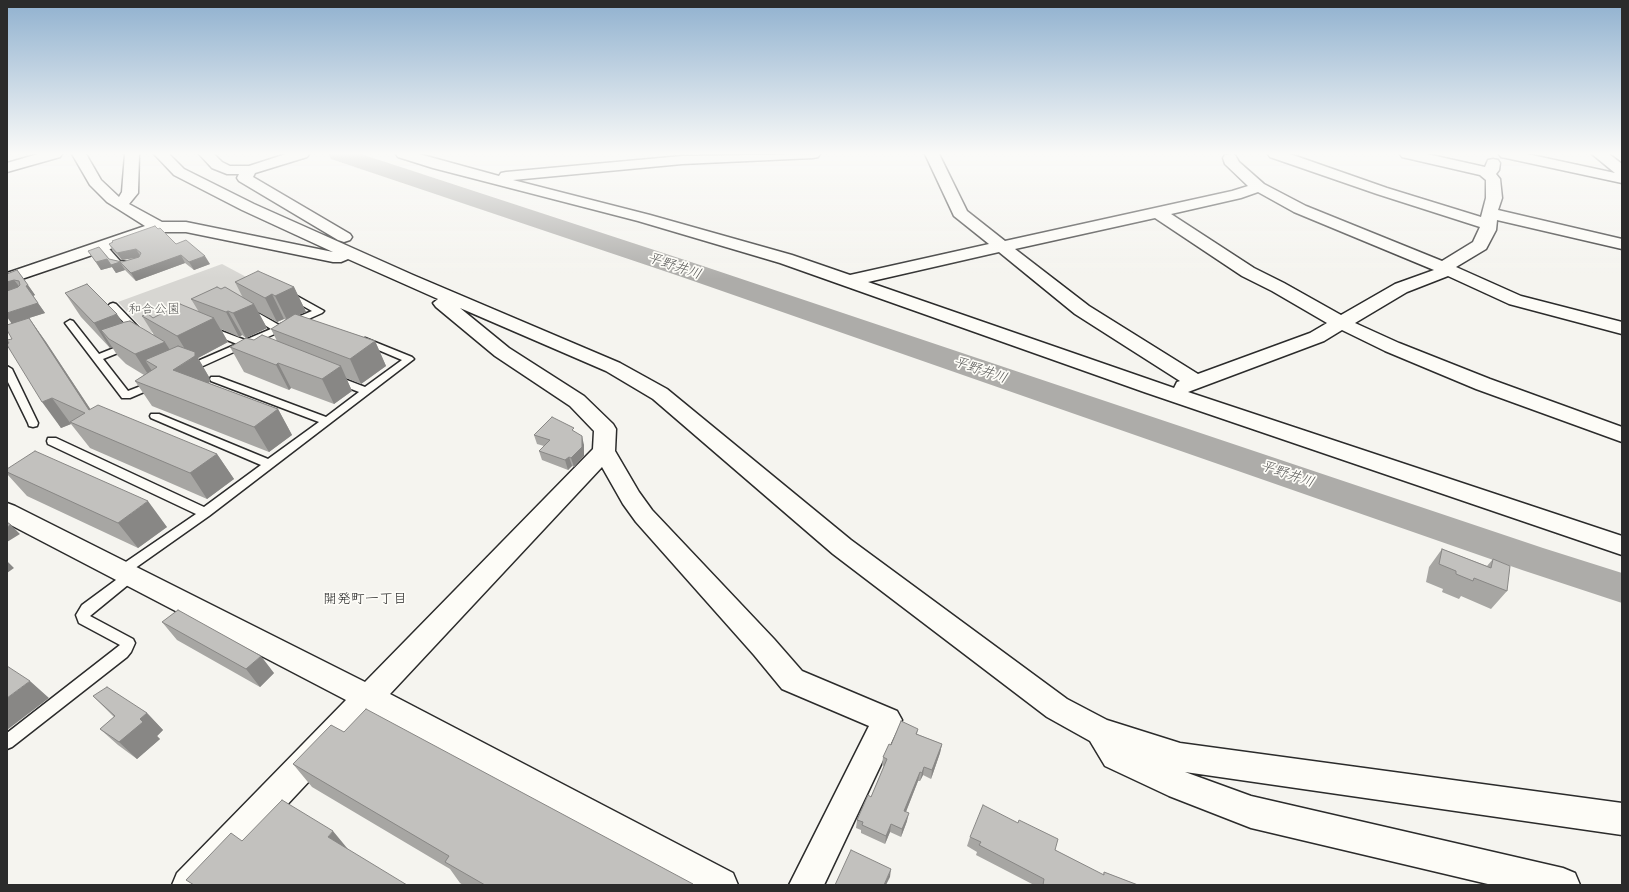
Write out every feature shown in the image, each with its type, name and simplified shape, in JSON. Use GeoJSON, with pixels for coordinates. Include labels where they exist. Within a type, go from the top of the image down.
{"type":"FeatureCollection","features":[{"type":"Feature","properties":{"kind":"street"},"geometry":{"type":"LineString","coordinates":[[109,196],[120,205],[159,227]]}},
{"type":"Feature","properties":{"kind":"street"},"geometry":{"type":"LineString","coordinates":[[120,205],[128,196]]}},
{"type":"Feature","properties":{"kind":"street"},"geometry":{"type":"LineString","coordinates":[[224,196],[248,208],[407,279],[612,367],[660,394],[842,547],[1056,708],[1100,731],[1180,757],[1622,819]]}},
{"type":"Feature","properties":{"kind":"street"},"geometry":{"type":"LineString","coordinates":[[274,196],[386,262],[407,279],[451,308],[502,352],[577,401],[605,430],[604,450],[631,498],[644,516],[764,647],[792,680],[887,720],[806,885]]}},
{"type":"Feature","properties":{"kind":"street"},"geometry":{"type":"LineString","coordinates":[[557,196],[644,218],[786,259],[1172,393],[1622,546]]}},
{"type":"Feature","properties":{"kind":"street"},"geometry":{"type":"LineString","coordinates":[[952,196],[960,213],[1082,310],[1196,382]]}},
{"type":"Feature","properties":{"kind":"street"},"geometry":{"type":"LineString","coordinates":[[851,282],[856,279],[1233,196]]}},
{"type":"Feature","properties":{"kind":"street"},"geometry":{"type":"LineString","coordinates":[[1277,196],[1307,212],[1445,268],[1515,300],[1622,328]]}},
{"type":"Feature","properties":{"kind":"street"},"geometry":{"type":"LineString","coordinates":[[1400,196],[1489,219],[1622,244]]}},
{"type":"Feature","properties":{"kind":"street"},"geometry":{"type":"LineString","coordinates":[[1172,393],[1196,382],[1317,336],[1400,288],[1439,274],[1445,268],[1480,246],[1488,230],[1494,196]]}},
{"type":"Feature","properties":{"kind":"street"},"geometry":{"type":"LineString","coordinates":[[1158,213],[1248,272],[1278,287],[1341,323],[1392,347],[1483,384],[1622,435]]}},
{"type":"Feature","properties":{"kind":"street"},"geometry":{"type":"LineString","coordinates":[[7,279],[101,245],[159,227],[186,227],[332,257],[356,256]]}},
{"type":"Feature","properties":{"kind":"street"},"geometry":{"type":"LineString","coordinates":[[189,885],[604,450]]}},
{"type":"Feature","properties":{"kind":"street"},"geometry":{"type":"LineString","coordinates":[[7,512],[369,698],[721,885]]}},
{"type":"Feature","properties":{"kind":"street"},"geometry":{"type":"LineString","coordinates":[[1100,731],[1116,756],[1180,785],[1251,812],[1563,885]]}},
{"type":"Feature","properties":{"kind":"lane"},"geometry":{"type":"LineString","coordinates":[[101,245],[118,264],[127,265],[140,261]]}},
{"type":"Feature","properties":{"kind":"lane"},"geometry":{"type":"LineString","coordinates":[[176,374],[188,365],[245,344],[319,311],[276,288]]}},
{"type":"Feature","properties":{"kind":"lane"},"geometry":{"type":"LineString","coordinates":[[97,358],[141,340],[113,306]]}},
{"type":"Feature","properties":{"kind":"lane"},"geometry":{"type":"LineString","coordinates":[[241,308],[279,329]]}},
{"type":"Feature","properties":{"kind":"lane"},"geometry":{"type":"LineString","coordinates":[[70,323],[126,396],[162,380]]}},
{"type":"Feature","properties":{"kind":"lane"},"geometry":{"type":"LineString","coordinates":[[203,327],[259,349]]}},
{"type":"Feature","properties":{"kind":"lane"},"geometry":{"type":"LineString","coordinates":[[7,742],[122,653],[126,648],[128,643],[84,619],[83,615],[87,609],[126,574],[409,359],[357,338]]}},
{"type":"Feature","properties":{"kind":"lane"},"geometry":{"type":"LineString","coordinates":[[7,369],[33,423]]}},
{"type":"Feature","properties":{"kind":"lane"},"geometry":{"type":"LineString","coordinates":[[324,374],[366,391]]}},
{"type":"Feature","properties":{"kind":"lane"},"geometry":{"type":"LineString","coordinates":[[215,379],[327,421]]}},
{"type":"Feature","properties":{"kind":"lane"},"geometry":{"type":"LineString","coordinates":[[155,416],[269,464]]}},
{"type":"Feature","properties":{"kind":"lane"},"geometry":{"type":"LineString","coordinates":[[52,441],[205,513]]}},
{"type":"Feature","properties":{"kind":"green space","name":"和合公園"},"geometry":{"type":"Polygon","coordinates":[[[222,264],[267,288],[148,334],[118,302],[222,264]]]}},
{"type":"Feature","properties":{"kind":"building"},"geometry":{"type":"Polygon","coordinates":[[[155,226],[158,229],[160,228],[176,244],[186,240],[205,256],[189,262],[181,255],[131,273],[120,262],[111,265],[107,259],[96,262],[88,251],[99,247],[109,259],[122,262],[139,257],[141,253],[136,249],[117,253],[109,244],[113,242],[112,241],[155,226]]]}},
{"type":"Feature","properties":{"kind":"building"},"geometry":{"type":"Polygon","coordinates":[[[17,270],[28,285],[26,286],[38,303],[7,313],[7,291],[20,285],[19,281],[14,280],[7,282],[7,274],[17,270]]]}},
{"type":"Feature","properties":{"kind":"building"},"geometry":{"type":"Polygon","coordinates":[[[258,271],[294,287],[275,296],[272,294],[265,298],[235,282],[258,271]]]}},
{"type":"Feature","properties":{"kind":"building"},"geometry":{"type":"Polygon","coordinates":[[[87,284],[117,314],[94,323],[65,293],[87,284]]]}},
{"type":"Feature","properties":{"kind":"building"},"geometry":{"type":"Polygon","coordinates":[[[217,287],[221,289],[225,287],[254,304],[233,313],[228,311],[226,312],[191,299],[217,287]]]}},
{"type":"Feature","properties":{"kind":"building"},"geometry":{"type":"Polygon","coordinates":[[[180,304],[214,318],[177,336],[142,316],[148,314],[153,318],[180,304]]]}},
{"type":"Feature","properties":{"kind":"building"},"geometry":{"type":"Polygon","coordinates":[[[295,314],[375,341],[350,359],[271,329],[295,314]]]}},
{"type":"Feature","properties":{"kind":"building"},"geometry":{"type":"Polygon","coordinates":[[[29,318],[89,410],[98,405],[217,454],[190,473],[70,422],[85,413],[52,398],[42,402],[7,345],[9,343],[7,340],[12,339],[7,330],[7,325],[29,318]]]}},
{"type":"Feature","properties":{"kind":"building"},"geometry":{"type":"Polygon","coordinates":[[[130,321],[165,342],[135,354],[109,339],[101,330],[130,321]]]}},
{"type":"Feature","properties":{"kind":"building"},"geometry":{"type":"Polygon","coordinates":[[[262,335],[341,366],[322,379],[278,363],[276,365],[230,347],[246,338],[254,340],[262,335]]]}},
{"type":"Feature","properties":{"kind":"building"},"geometry":{"type":"Polygon","coordinates":[[[178,346],[195,352],[195,356],[173,370],[278,409],[254,427],[135,381],[157,367],[145,360],[178,346]]]}},
{"type":"Feature","properties":{"kind":"building"},"geometry":{"type":"Polygon","coordinates":[[[552,417],[574,428],[572,430],[582,436],[582,447],[571,458],[569,457],[565,460],[539,451],[550,440],[534,435],[552,417]]]}},
{"type":"Feature","properties":{"kind":"building"},"geometry":{"type":"Polygon","coordinates":[[[35,451],[148,501],[118,523],[7,472],[7,469],[35,451]]]}},
{"type":"Feature","properties":{"kind":"building"},"geometry":{"type":"Polygon","coordinates":[[[1442,549],[1491,568],[1493,559],[1510,566],[1507,591],[1474,578],[1473,581],[1456,574],[1456,571],[1439,564],[1442,549]]]}},
{"type":"Feature","properties":{"kind":"building"},"geometry":{"type":"Polygon","coordinates":[[[178,610],[261,656],[246,669],[162,622],[178,610]]]}},
{"type":"Feature","properties":{"kind":"building"},"geometry":{"type":"Polygon","coordinates":[[[7,666],[30,681],[7,698],[7,666]]]}},
{"type":"Feature","properties":{"kind":"building"},"geometry":{"type":"Polygon","coordinates":[[[107,687],[147,713],[140,719],[143,722],[119,742],[100,729],[115,716],[93,696],[107,687]]]}},
{"type":"Feature","properties":{"kind":"building"},"geometry":{"type":"Polygon","coordinates":[[[366,709],[693,884],[485,885],[445,862],[449,856],[293,764],[331,725],[344,732],[366,709]]]}},
{"type":"Feature","properties":{"kind":"building"},"geometry":{"type":"Polygon","coordinates":[[[901,721],[918,729],[916,734],[942,744],[932,770],[924,767],[922,773],[920,772],[904,811],[909,813],[902,829],[891,824],[886,836],[862,825],[863,822],[857,820],[868,795],[871,797],[887,759],[883,757],[889,744],[891,745],[901,721]]]}},
{"type":"Feature","properties":{"kind":"building"},"geometry":{"type":"Polygon","coordinates":[[[282,800],[333,831],[328,837],[407,885],[194,885],[186,880],[231,833],[242,841],[282,800]]]}},
{"type":"Feature","properties":{"kind":"building"},"geometry":{"type":"Polygon","coordinates":[[[983,805],[1018,823],[1019,820],[1058,839],[1055,850],[1104,875],[1104,872],[1138,885],[1043,885],[1044,879],[979,845],[981,842],[970,837],[983,805]]]}},
{"type":"Feature","properties":{"kind":"building"},"geometry":{"type":"Polygon","coordinates":[[[851,850],[891,869],[884,885],[835,885],[851,850]]]}},
{"type":"Feature","properties":{"kind":"waterway","name":"平野井川"},"geometry":{"type":"LineString","coordinates":[[464,196],[688,270],[1535,560],[1622,588]]}},
{"type":"Feature","properties":{"kind":"district","name":"開発町一丁目"},"geometry":{"type":"Point","coordinates":[365,600]}}]}
